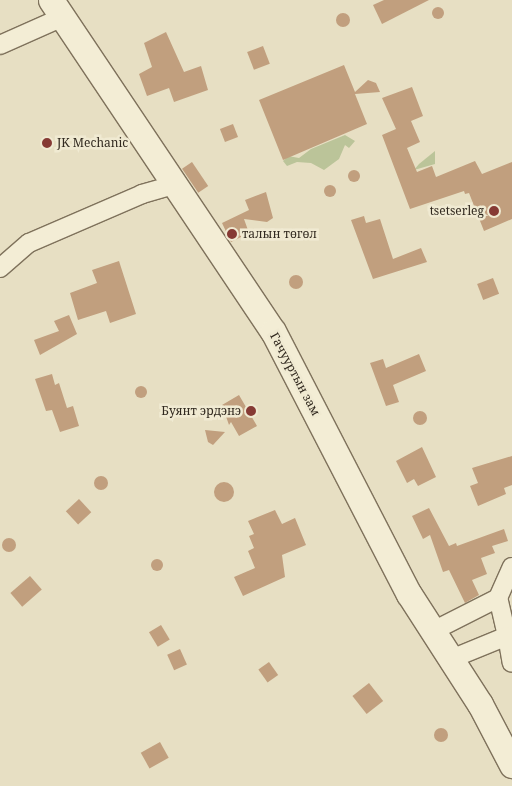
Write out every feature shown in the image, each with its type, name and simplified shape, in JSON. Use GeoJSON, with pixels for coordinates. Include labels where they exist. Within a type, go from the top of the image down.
{"type":"FeatureCollection","features":[{"type":"Feature","properties":{"kind":"main road","name":"Гачууртын зам"},"geometry":{"type":"LineString","coordinates":[[57,9],[176,184],[283,349],[409,594],[451,659],[512,765]]}},
{"type":"Feature","properties":{"kind":"street"},"geometry":{"type":"LineString","coordinates":[[0,45],[57,9]]}},
{"type":"Feature","properties":{"kind":"street"},"geometry":{"type":"LineString","coordinates":[[0,268],[29,243],[142,194],[176,184]]}},
{"type":"Feature","properties":{"kind":"street"},"geometry":{"type":"LineString","coordinates":[[512,567],[498,598],[512,662]]}},
{"type":"Feature","properties":{"kind":"street"},"geometry":{"type":"LineString","coordinates":[[433,631],[498,598]]}},
{"type":"Feature","properties":{"kind":"street"},"geometry":{"type":"LineString","coordinates":[[451,659],[507,636]]}},
{"type":"Feature","properties":{"kind":"green space"},"geometry":{"type":"Polygon","coordinates":[[[345,135],[355,141],[349,148],[345,145],[339,159],[324,170],[311,163],[297,162],[287,166],[283,161],[288,156],[299,158],[311,149],[345,135]]]}},
{"type":"Feature","properties":{"kind":"green space"},"geometry":{"type":"Polygon","coordinates":[[[435,151],[435,164],[414,170],[419,164],[435,151]]]}},
{"type":"Feature","properties":{"kind":"building"},"geometry":{"type":"Polygon","coordinates":[[[384,0],[429,0],[382,24],[373,5],[384,0]]]}},
{"type":"Feature","properties":{"kind":"building"},"geometry":{"type":"Polygon","coordinates":[[[436,7],[440,7],[444,13],[440,19],[436,19],[432,15],[432,11],[436,7]]]}},
{"type":"Feature","properties":{"kind":"building"},"geometry":{"type":"Polygon","coordinates":[[[340,13],[346,13],[350,20],[346,27],[340,27],[336,23],[336,17],[340,13]]]}},
{"type":"Feature","properties":{"kind":"building"},"geometry":{"type":"Polygon","coordinates":[[[166,32],[184,72],[201,66],[208,90],[174,102],[169,88],[147,96],[139,74],[152,67],[144,43],[166,32]]]}},
{"type":"Feature","properties":{"kind":"building"},"geometry":{"type":"Polygon","coordinates":[[[263,46],[270,64],[254,70],[247,52],[263,46]]]}},
{"type":"Feature","properties":{"kind":"building"},"geometry":{"type":"Polygon","coordinates":[[[344,65],[355,92],[368,80],[376,83],[380,92],[355,94],[367,124],[283,160],[259,100],[344,65]]]}},
{"type":"Feature","properties":{"kind":"building"},"geometry":{"type":"Polygon","coordinates":[[[412,87],[423,116],[411,121],[420,142],[407,148],[417,172],[432,166],[436,177],[475,161],[482,174],[512,162],[512,219],[484,231],[469,193],[465,194],[464,191],[410,209],[382,135],[396,129],[382,98],[412,87]]]}},
{"type":"Feature","properties":{"kind":"building"},"geometry":{"type":"Polygon","coordinates":[[[233,124],[238,137],[225,142],[220,129],[233,124]]]}},
{"type":"Feature","properties":{"kind":"building"},"geometry":{"type":"Polygon","coordinates":[[[192,162],[208,186],[198,193],[182,169],[192,162]]]}},
{"type":"Feature","properties":{"kind":"building"},"geometry":{"type":"Polygon","coordinates":[[[352,170],[356,170],[360,176],[356,182],[352,182],[348,178],[348,174],[352,170]]]}},
{"type":"Feature","properties":{"kind":"building"},"geometry":{"type":"Polygon","coordinates":[[[332,185],[335,186],[335,196],[328,197],[325,196],[324,189],[325,186],[332,185]]]}},
{"type":"Feature","properties":{"kind":"building"},"geometry":{"type":"Polygon","coordinates":[[[266,192],[273,218],[267,222],[244,219],[249,233],[231,242],[222,223],[249,210],[245,200],[266,192]]]}},
{"type":"Feature","properties":{"kind":"building"},"geometry":{"type":"Polygon","coordinates":[[[364,216],[366,223],[380,219],[393,259],[421,248],[427,262],[373,279],[351,220],[364,216]]]}},
{"type":"Feature","properties":{"kind":"building"},"geometry":{"type":"Polygon","coordinates":[[[119,261],[136,314],[110,323],[106,311],[78,320],[70,293],[97,283],[92,270],[119,261]]]}},
{"type":"Feature","properties":{"kind":"building"},"geometry":{"type":"Polygon","coordinates":[[[296,275],[301,277],[303,282],[301,287],[296,289],[291,287],[289,282],[291,277],[296,275]]]}},
{"type":"Feature","properties":{"kind":"building"},"geometry":{"type":"Polygon","coordinates":[[[493,278],[499,294],[483,300],[477,284],[493,278]]]}},
{"type":"Feature","properties":{"kind":"building"},"geometry":{"type":"Polygon","coordinates":[[[69,315],[77,334],[40,355],[34,340],[59,331],[54,321],[69,315]]]}},
{"type":"Feature","properties":{"kind":"building"},"geometry":{"type":"Polygon","coordinates":[[[419,354],[426,371],[393,385],[399,402],[386,406],[370,363],[383,359],[386,368],[419,354]]]}},
{"type":"Feature","properties":{"kind":"building"},"geometry":{"type":"Polygon","coordinates":[[[52,374],[55,385],[59,383],[67,408],[73,406],[79,426],[60,432],[52,410],[46,411],[35,379],[52,374]]]}},
{"type":"Feature","properties":{"kind":"building"},"geometry":{"type":"Polygon","coordinates":[[[143,386],[146,387],[146,397],[139,398],[136,397],[135,390],[136,387],[143,386]]]}},
{"type":"Feature","properties":{"kind":"building"},"geometry":{"type":"Polygon","coordinates":[[[239,395],[257,426],[239,436],[231,422],[229,425],[222,405],[239,395]]]}},
{"type":"Feature","properties":{"kind":"building"},"geometry":{"type":"Polygon","coordinates":[[[420,411],[425,413],[427,418],[425,423],[420,425],[415,423],[413,418],[415,413],[420,411]]]}},
{"type":"Feature","properties":{"kind":"building"},"geometry":{"type":"Polygon","coordinates":[[[205,430],[225,432],[213,445],[208,442],[205,430]]]}},
{"type":"Feature","properties":{"kind":"building"},"geometry":{"type":"Polygon","coordinates":[[[422,447],[436,477],[418,486],[414,479],[407,483],[396,461],[422,447]]]}},
{"type":"Feature","properties":{"kind":"building"},"geometry":{"type":"Polygon","coordinates":[[[512,456],[512,485],[504,488],[506,494],[478,506],[470,486],[478,483],[472,468],[512,456]]]}},
{"type":"Feature","properties":{"kind":"building"},"geometry":{"type":"Polygon","coordinates":[[[101,476],[106,478],[108,483],[106,488],[101,490],[96,488],[94,483],[96,478],[101,476]]]}},
{"type":"Feature","properties":{"kind":"building"},"geometry":{"type":"Polygon","coordinates":[[[224,482],[231,485],[234,492],[231,499],[224,502],[217,499],[214,492],[217,485],[224,482]]]}},
{"type":"Feature","properties":{"kind":"building"},"geometry":{"type":"Polygon","coordinates":[[[79,499],[91,512],[78,524],[66,511],[79,499]]]}},
{"type":"Feature","properties":{"kind":"building"},"geometry":{"type":"Polygon","coordinates":[[[429,508],[449,546],[456,543],[457,546],[504,529],[508,541],[492,546],[495,553],[481,558],[487,574],[472,580],[479,595],[465,603],[449,570],[443,572],[430,535],[423,539],[412,516],[429,508]]]}},
{"type":"Feature","properties":{"kind":"building"},"geometry":{"type":"Polygon","coordinates":[[[275,510],[282,524],[295,518],[306,545],[282,555],[285,577],[243,596],[234,577],[255,568],[248,551],[254,548],[249,536],[254,534],[248,521],[275,510]]]}},
{"type":"Feature","properties":{"kind":"building"},"geometry":{"type":"Polygon","coordinates":[[[9,538],[14,540],[16,545],[14,550],[9,552],[4,550],[2,545],[4,540],[9,538]]]}},
{"type":"Feature","properties":{"kind":"building"},"geometry":{"type":"Polygon","coordinates":[[[159,559],[162,560],[162,570],[155,571],[152,570],[151,563],[152,560],[159,559]]]}},
{"type":"Feature","properties":{"kind":"building"},"geometry":{"type":"Polygon","coordinates":[[[30,576],[42,590],[22,607],[10,593],[30,576]]]}},
{"type":"Feature","properties":{"kind":"building"},"geometry":{"type":"Polygon","coordinates":[[[161,625],[170,640],[158,647],[149,632],[161,625]]]}},
{"type":"Feature","properties":{"kind":"building"},"geometry":{"type":"Polygon","coordinates":[[[180,649],[187,665],[174,670],[167,655],[180,649]]]}},
{"type":"Feature","properties":{"kind":"building"},"geometry":{"type":"Polygon","coordinates":[[[269,662],[278,675],[268,683],[258,669],[269,662]]]}},
{"type":"Feature","properties":{"kind":"building"},"geometry":{"type":"Polygon","coordinates":[[[369,683],[383,701],[367,714],[352,696],[369,683]]]}},
{"type":"Feature","properties":{"kind":"building"},"geometry":{"type":"Polygon","coordinates":[[[441,728],[446,730],[448,735],[446,740],[441,742],[436,740],[434,735],[436,730],[441,728]]]}},
{"type":"Feature","properties":{"kind":"building"},"geometry":{"type":"Polygon","coordinates":[[[160,742],[169,758],[149,768],[141,753],[160,742]]]}},
{"type":"Feature","properties":{"kind":"place","name":"JK Mechanic"},"geometry":{"type":"Point","coordinates":[47,143]}},
{"type":"Feature","properties":{"kind":"place","name":"tsetserleg"},"geometry":{"type":"Point","coordinates":[494,211]}},
{"type":"Feature","properties":{"kind":"place","name":"талын төгөл"},"geometry":{"type":"Point","coordinates":[232,234]}},
{"type":"Feature","properties":{"kind":"place","name":"Буянт эрдэнэ"},"geometry":{"type":"Point","coordinates":[251,411]}}]}
